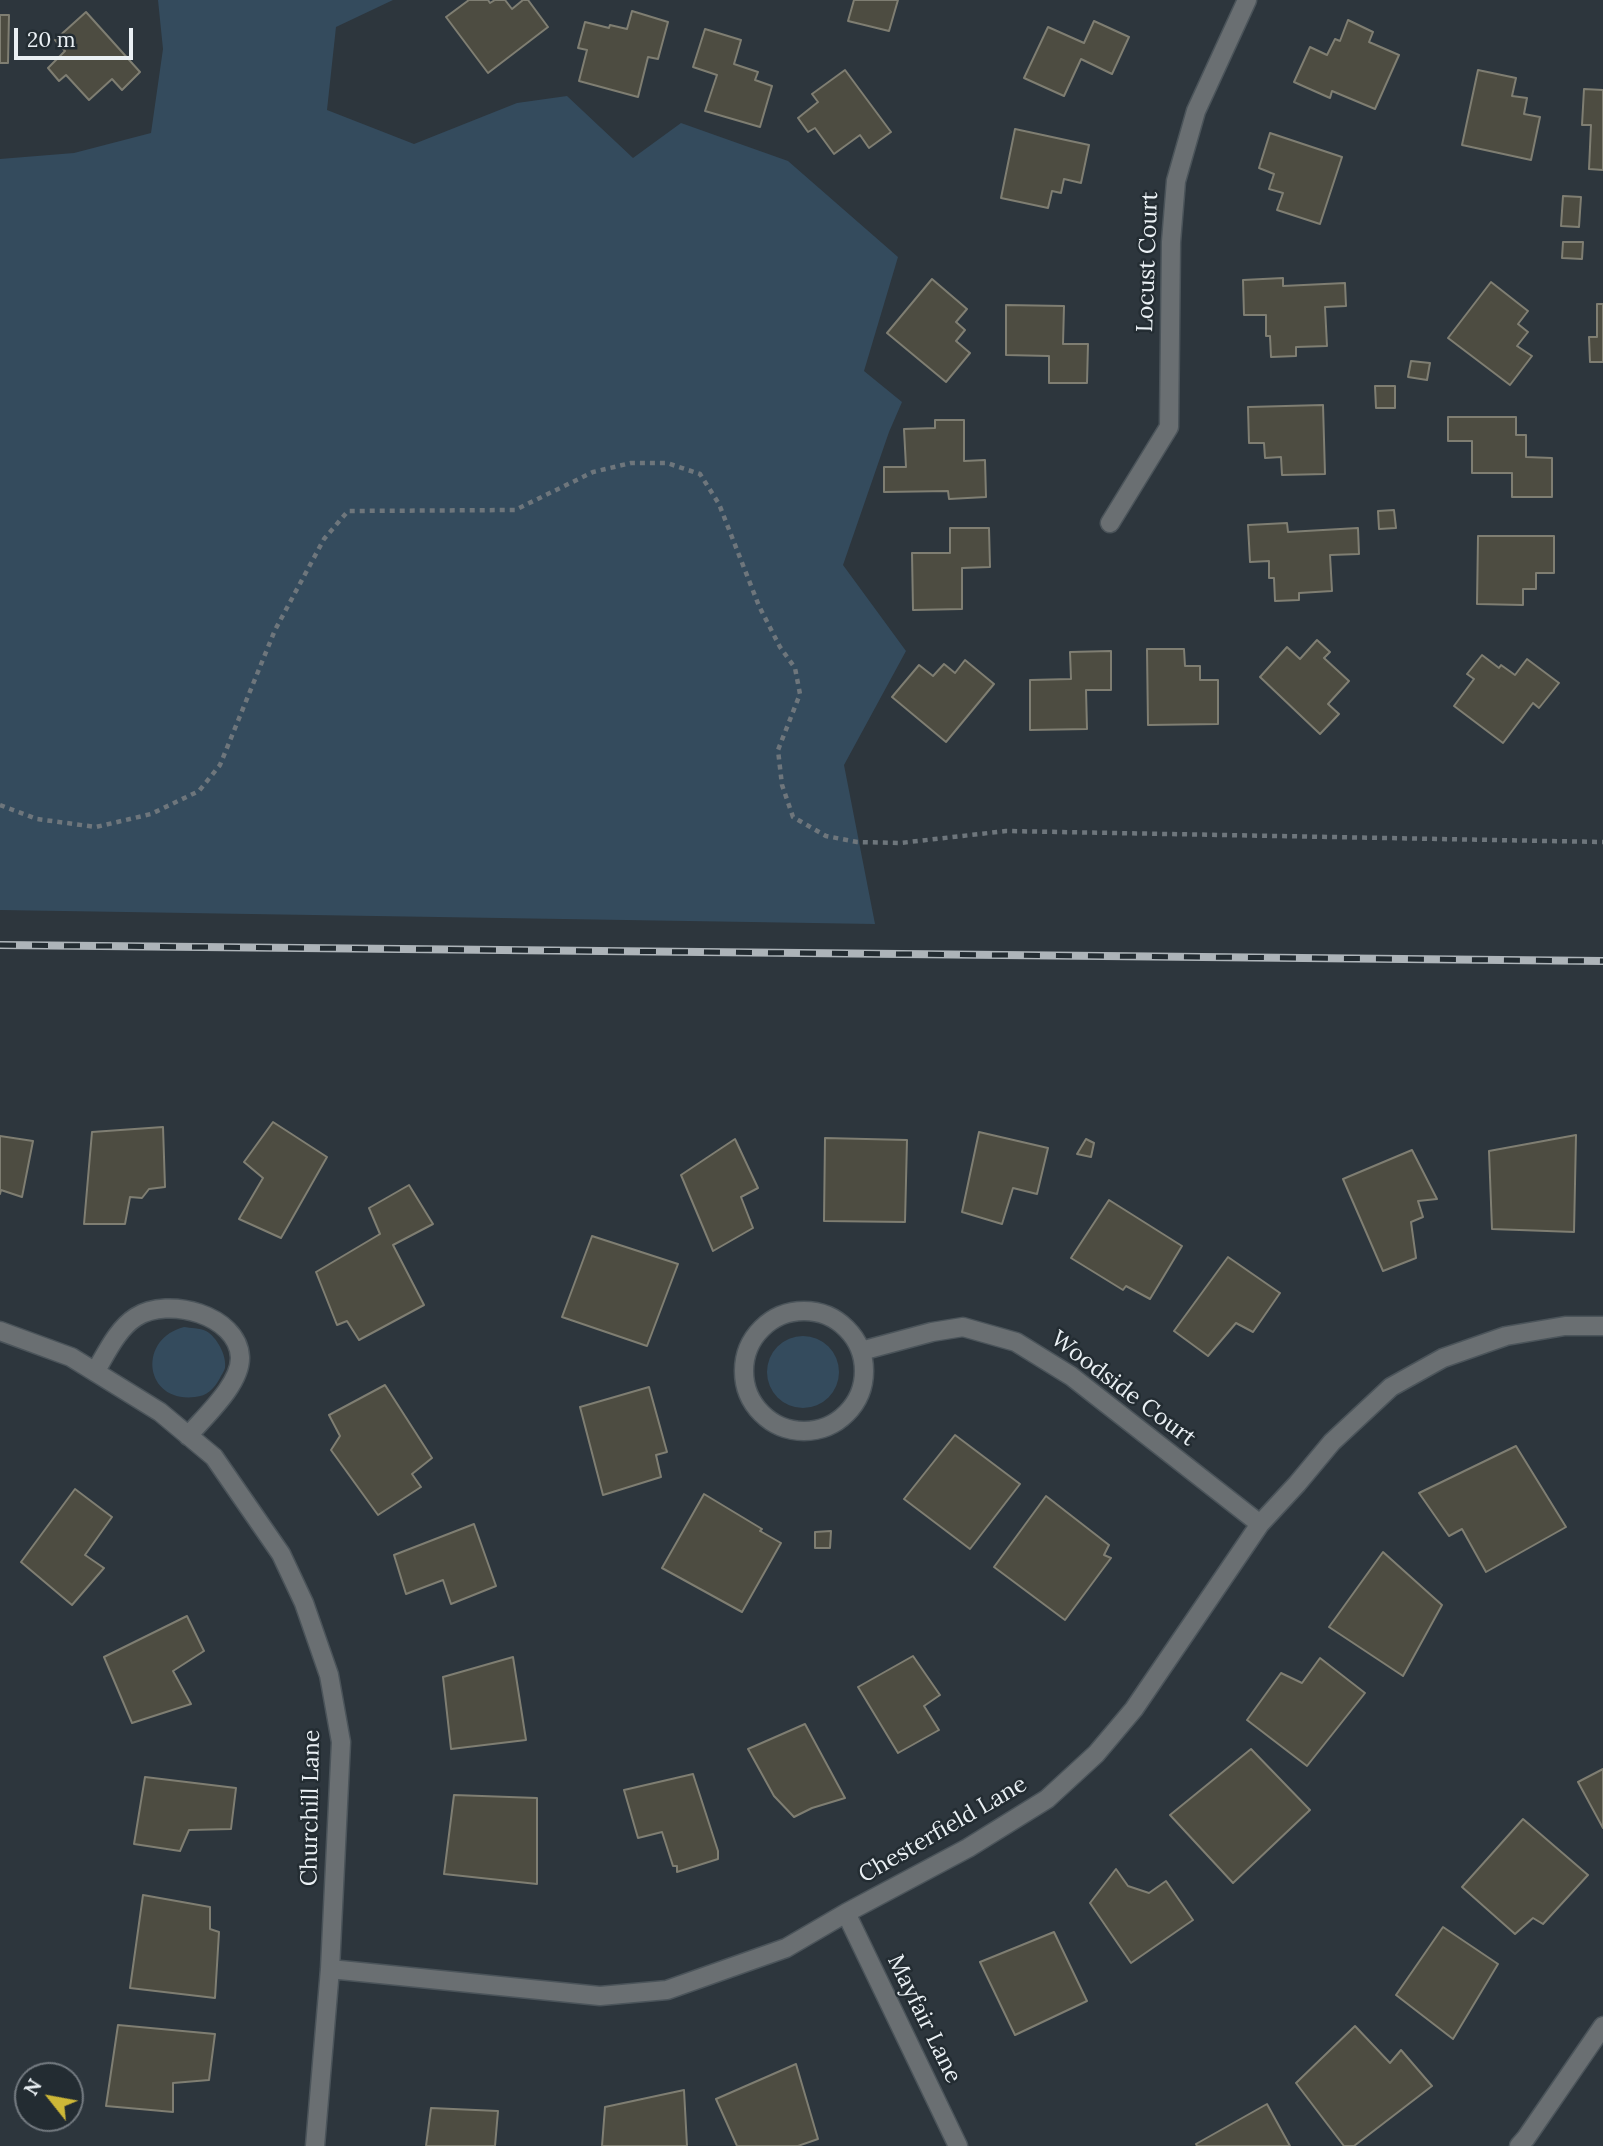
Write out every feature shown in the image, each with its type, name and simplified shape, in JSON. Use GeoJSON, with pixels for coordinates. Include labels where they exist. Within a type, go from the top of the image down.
{"type":"FeatureCollection","features":[{"type":"Feature","properties":{"kind":"street","name":"Locust Court"},"geometry":{"type":"LineString","coordinates":[[1110,523],[1170,427],[1171,242],[1175,181],[1196,111],[1247,0]]}},
{"type":"Feature","properties":{"kind":"street"},"geometry":{"type":"LineString","coordinates":[[95,1372],[121,1330],[137,1316],[152,1310],[190,1310],[221,1325],[235,1338],[240,1357],[238,1370],[229,1389],[188,1436]]}},
{"type":"Feature","properties":{"kind":"street"},"geometry":{"type":"LineString","coordinates":[[794,1311],[814,1311],[835,1318],[850,1331],[862,1352],[865,1369],[863,1388],[854,1406],[840,1420],[823,1429],[804,1432],[785,1429],[767,1420],[754,1406],[746,1388],[743,1369],[747,1350],[757,1332],[774,1318],[794,1311]]}},
{"type":"Feature","properties":{"kind":"street","name":"Chesterfield Lane"},"geometry":{"type":"LineString","coordinates":[[330,1969],[600,1996],[667,1990],[786,1948],[959,1853],[1047,1799],[1097,1754],[1134,1709],[1260,1524],[1332,1442],[1391,1387],[1443,1358],[1506,1336],[1565,1326],[1603,1326]]}},
{"type":"Feature","properties":{"kind":"street","name":"Woodside Court"},"geometry":{"type":"LineString","coordinates":[[862,1352],[932,1332],[963,1327],[1016,1342],[1071,1376],[1260,1524]]}},
{"type":"Feature","properties":{"kind":"street","name":"Churchill Lane"},"geometry":{"type":"LineString","coordinates":[[0,1331],[71,1357],[160,1412],[214,1457],[281,1553],[304,1603],[329,1675],[341,1742],[330,1969],[315,2146]]}},
{"type":"Feature","properties":{"kind":"street","name":"Mayfair Lane"},"geometry":{"type":"LineString","coordinates":[[846,1913],[958,2146]]}},
{"type":"Feature","properties":{"kind":"street"},"geometry":{"type":"LineString","coordinates":[[1519,2146],[1603,2026]]}},
{"type":"Feature","properties":{"kind":"path"},"geometry":{"type":"LineString","coordinates":[[0,804],[37,820],[96,827],[151,814],[199,791],[219,765],[275,630],[324,539],[348,512],[515,510],[593,472],[631,463],[667,463],[700,474],[719,504],[758,606],[780,647],[795,668],[800,694],[778,750],[782,785],[793,817],[826,836],[857,842],[900,843],[1006,831],[1603,842]]}},
{"type":"Feature","properties":{"kind":"shaded area"},"geometry":{"type":"Polygon","coordinates":[[[158,0],[393,0],[336,27],[327,110],[414,144],[517,103],[567,96],[633,158],[681,123],[788,161],[898,257],[864,371],[902,402],[843,565],[906,651],[844,765],[875,924],[0,910],[0,159],[74,153],[151,133],[163,49],[158,0]]]}},
{"type":"Feature","properties":{"kind":"shaded area"},"geometry":{"type":"Polygon","coordinates":[[[184,1327],[201,1329],[210,1334],[224,1358],[225,1368],[218,1382],[210,1391],[195,1397],[178,1396],[165,1390],[157,1381],[153,1369],[153,1356],[159,1344],[169,1334],[184,1327]]]}},
{"type":"Feature","properties":{"kind":"shaded area"},"geometry":{"type":"Polygon","coordinates":[[[803,1336],[823,1342],[833,1352],[839,1372],[833,1392],[823,1402],[803,1408],[783,1402],[773,1392],[767,1372],[773,1352],[783,1342],[803,1336]]]}},
{"type":"Feature","properties":{"kind":"building"},"geometry":{"type":"Polygon","coordinates":[[[469,0],[488,0],[490,3],[505,0],[512,9],[523,0],[528,0],[548,27],[488,73],[446,17],[469,0]]]}},
{"type":"Feature","properties":{"kind":"building"},"geometry":{"type":"Polygon","coordinates":[[[854,0],[898,0],[889,31],[848,21],[854,0]]]}},
{"type":"Feature","properties":{"kind":"building"},"geometry":{"type":"Polygon","coordinates":[[[632,11],[668,22],[658,59],[648,57],[638,97],[579,81],[587,50],[578,48],[585,22],[627,29],[632,11]]]}},
{"type":"Feature","properties":{"kind":"building"},"geometry":{"type":"Polygon","coordinates":[[[86,12],[140,72],[122,90],[112,79],[89,100],[66,75],[59,81],[48,68],[65,51],[55,40],[86,12]]]}},
{"type":"Feature","properties":{"kind":"building"},"geometry":{"type":"Polygon","coordinates":[[[0,15],[9,15],[8,63],[0,63],[0,15]]]}},
{"type":"Feature","properties":{"kind":"building"},"geometry":{"type":"Polygon","coordinates":[[[1348,20],[1373,32],[1369,42],[1399,55],[1375,109],[1332,91],[1330,98],[1294,82],[1310,47],[1327,55],[1335,39],[1340,41],[1348,20]]]}},
{"type":"Feature","properties":{"kind":"building"},"geometry":{"type":"Polygon","coordinates":[[[1094,21],[1129,37],[1112,74],[1081,59],[1064,96],[1024,78],[1048,27],[1084,43],[1094,21]]]}},
{"type":"Feature","properties":{"kind":"building"},"geometry":{"type":"Polygon","coordinates":[[[705,29],[741,40],[734,64],[758,72],[755,80],[772,86],[760,127],[705,111],[717,75],[693,67],[705,29]]]}},
{"type":"Feature","properties":{"kind":"building"},"geometry":{"type":"Polygon","coordinates":[[[845,70],[891,132],[869,148],[860,135],[834,154],[815,128],[808,132],[798,118],[818,102],[812,94],[845,70]]]}},
{"type":"Feature","properties":{"kind":"building"},"geometry":{"type":"Polygon","coordinates":[[[1478,70],[1516,78],[1512,96],[1527,98],[1524,114],[1540,117],[1531,160],[1462,145],[1478,70]]]}},
{"type":"Feature","properties":{"kind":"building"},"geometry":{"type":"Polygon","coordinates":[[[1584,89],[1603,90],[1603,170],[1589,169],[1591,125],[1582,125],[1584,89]]]}},
{"type":"Feature","properties":{"kind":"building"},"geometry":{"type":"Polygon","coordinates":[[[1015,129],[1089,145],[1081,183],[1064,179],[1061,193],[1052,191],[1048,208],[1001,198],[1015,129]]]}},
{"type":"Feature","properties":{"kind":"building"},"geometry":{"type":"Polygon","coordinates":[[[1270,133],[1342,157],[1320,224],[1277,210],[1283,193],[1269,189],[1274,174],[1259,168],[1270,133]]]}},
{"type":"Feature","properties":{"kind":"building"},"geometry":{"type":"Polygon","coordinates":[[[1563,196],[1581,197],[1579,227],[1561,226],[1563,196]]]}},
{"type":"Feature","properties":{"kind":"building"},"geometry":{"type":"Polygon","coordinates":[[[1563,242],[1583,242],[1582,259],[1562,258],[1563,242]]]}},
{"type":"Feature","properties":{"kind":"building"},"geometry":{"type":"Polygon","coordinates":[[[1283,278],[1283,286],[1345,283],[1346,306],[1325,307],[1327,346],[1296,347],[1296,356],[1271,357],[1270,336],[1266,336],[1266,315],[1244,315],[1243,280],[1283,278]]]}},
{"type":"Feature","properties":{"kind":"building"},"geometry":{"type":"Polygon","coordinates":[[[932,279],[967,309],[956,322],[965,330],[956,341],[970,353],[946,382],[887,333],[932,279]]]}},
{"type":"Feature","properties":{"kind":"building"},"geometry":{"type":"Polygon","coordinates":[[[1491,282],[1528,311],[1518,324],[1528,332],[1517,346],[1532,356],[1510,385],[1448,338],[1491,282]]]}},
{"type":"Feature","properties":{"kind":"building"},"geometry":{"type":"Polygon","coordinates":[[[1597,304],[1603,304],[1603,362],[1590,362],[1589,337],[1597,337],[1597,304]]]}},
{"type":"Feature","properties":{"kind":"building"},"geometry":{"type":"Polygon","coordinates":[[[1006,305],[1064,306],[1063,344],[1088,344],[1087,383],[1049,383],[1049,356],[1006,355],[1006,305]]]}},
{"type":"Feature","properties":{"kind":"building"},"geometry":{"type":"Polygon","coordinates":[[[1411,361],[1430,363],[1427,380],[1408,377],[1411,361]]]}},
{"type":"Feature","properties":{"kind":"building"},"geometry":{"type":"Polygon","coordinates":[[[1375,386],[1395,386],[1395,408],[1376,408],[1375,386]]]}},
{"type":"Feature","properties":{"kind":"building"},"geometry":{"type":"Polygon","coordinates":[[[1323,405],[1325,474],[1282,475],[1281,457],[1265,458],[1264,443],[1249,443],[1248,407],[1323,405]]]}},
{"type":"Feature","properties":{"kind":"building"},"geometry":{"type":"Polygon","coordinates":[[[1448,417],[1516,417],[1516,435],[1526,435],[1526,457],[1552,458],[1552,497],[1512,497],[1512,473],[1472,473],[1472,441],[1448,441],[1448,417]]]}},
{"type":"Feature","properties":{"kind":"building"},"geometry":{"type":"Polygon","coordinates":[[[935,420],[964,420],[964,461],[985,460],[986,497],[949,499],[948,491],[884,492],[884,467],[906,467],[904,429],[935,428],[935,420]]]}},
{"type":"Feature","properties":{"kind":"building"},"geometry":{"type":"Polygon","coordinates":[[[1394,510],[1396,528],[1379,529],[1378,511],[1394,510]]]}},
{"type":"Feature","properties":{"kind":"building"},"geometry":{"type":"Polygon","coordinates":[[[1287,523],[1288,532],[1358,528],[1359,554],[1330,555],[1332,591],[1299,593],[1299,600],[1275,601],[1274,578],[1269,578],[1269,561],[1250,562],[1248,525],[1287,523]]]}},
{"type":"Feature","properties":{"kind":"building"},"geometry":{"type":"Polygon","coordinates":[[[950,528],[989,528],[990,567],[962,568],[962,609],[913,610],[912,553],[950,553],[950,528]]]}},
{"type":"Feature","properties":{"kind":"building"},"geometry":{"type":"Polygon","coordinates":[[[1478,536],[1554,536],[1554,573],[1536,573],[1536,589],[1523,589],[1523,605],[1477,604],[1478,536]]]}},
{"type":"Feature","properties":{"kind":"building"},"geometry":{"type":"Polygon","coordinates":[[[1317,640],[1330,652],[1324,658],[1349,681],[1328,704],[1339,714],[1320,734],[1260,677],[1287,647],[1300,659],[1317,640]]]}},
{"type":"Feature","properties":{"kind":"building"},"geometry":{"type":"Polygon","coordinates":[[[1147,649],[1184,649],[1185,666],[1200,666],[1200,680],[1218,680],[1218,724],[1148,725],[1147,649]]]}},
{"type":"Feature","properties":{"kind":"building"},"geometry":{"type":"Polygon","coordinates":[[[1111,651],[1111,690],[1086,690],[1087,729],[1030,730],[1030,680],[1071,679],[1070,652],[1111,651]]]}},
{"type":"Feature","properties":{"kind":"building"},"geometry":{"type":"Polygon","coordinates":[[[1482,655],[1499,668],[1501,665],[1515,675],[1527,659],[1559,683],[1539,708],[1533,703],[1503,743],[1454,706],[1474,679],[1467,674],[1482,655]]]}},
{"type":"Feature","properties":{"kind":"building"},"geometry":{"type":"Polygon","coordinates":[[[965,660],[994,684],[946,742],[892,697],[919,665],[933,676],[944,664],[955,673],[965,660]]]}},
{"type":"Feature","properties":{"kind":"building"},"geometry":{"type":"Polygon","coordinates":[[[273,1122],[327,1157],[281,1238],[239,1219],[263,1178],[244,1162],[273,1122]]]}},
{"type":"Feature","properties":{"kind":"building"},"geometry":{"type":"Polygon","coordinates":[[[163,1127],[165,1187],[149,1189],[142,1198],[130,1197],[125,1224],[84,1224],[92,1132],[163,1127]]]}},
{"type":"Feature","properties":{"kind":"building"},"geometry":{"type":"Polygon","coordinates":[[[979,1132],[1048,1148],[1037,1194],[1013,1188],[1002,1224],[962,1212],[979,1132]]]}},
{"type":"Feature","properties":{"kind":"building"},"geometry":{"type":"Polygon","coordinates":[[[1576,1135],[1574,1232],[1492,1229],[1489,1151],[1576,1135]]]}},
{"type":"Feature","properties":{"kind":"building"},"geometry":{"type":"Polygon","coordinates":[[[0,1136],[33,1141],[22,1197],[1,1190],[0,1194],[0,1136]]]}},
{"type":"Feature","properties":{"kind":"building"},"geometry":{"type":"Polygon","coordinates":[[[825,1138],[907,1140],[905,1222],[824,1221],[825,1138]]]}},
{"type":"Feature","properties":{"kind":"building"},"geometry":{"type":"Polygon","coordinates":[[[735,1139],[758,1188],[741,1197],[753,1228],[713,1251],[681,1175],[735,1139]]]}},
{"type":"Feature","properties":{"kind":"building"},"geometry":{"type":"Polygon","coordinates":[[[1086,1139],[1094,1143],[1091,1157],[1077,1154],[1086,1139]]]}},
{"type":"Feature","properties":{"kind":"building"},"geometry":{"type":"Polygon","coordinates":[[[1412,1150],[1437,1199],[1418,1201],[1423,1217],[1411,1222],[1416,1258],[1383,1271],[1343,1179],[1412,1150]]]}},
{"type":"Feature","properties":{"kind":"building"},"geometry":{"type":"Polygon","coordinates":[[[409,1185],[433,1224],[393,1245],[424,1305],[359,1340],[347,1321],[337,1325],[316,1272],[380,1234],[369,1208],[409,1185]]]}},
{"type":"Feature","properties":{"kind":"building"},"geometry":{"type":"Polygon","coordinates":[[[1109,1200],[1182,1246],[1150,1299],[1126,1286],[1123,1290],[1071,1258],[1109,1200]]]}},
{"type":"Feature","properties":{"kind":"building"},"geometry":{"type":"Polygon","coordinates":[[[592,1236],[678,1264],[647,1346],[562,1317],[592,1236]]]}},
{"type":"Feature","properties":{"kind":"building"},"geometry":{"type":"Polygon","coordinates":[[[1228,1257],[1280,1293],[1253,1332],[1236,1323],[1208,1356],[1174,1331],[1228,1257]]]}},
{"type":"Feature","properties":{"kind":"building"},"geometry":{"type":"Polygon","coordinates":[[[385,1385],[432,1458],[412,1474],[421,1487],[378,1515],[331,1450],[340,1436],[329,1415],[385,1385]]]}},
{"type":"Feature","properties":{"kind":"building"},"geometry":{"type":"Polygon","coordinates":[[[649,1387],[667,1452],[656,1455],[661,1477],[603,1495],[580,1407],[649,1387]]]}},
{"type":"Feature","properties":{"kind":"building"},"geometry":{"type":"Polygon","coordinates":[[[955,1435],[1020,1484],[970,1549],[904,1499],[955,1435]]]}},
{"type":"Feature","properties":{"kind":"building"},"geometry":{"type":"Polygon","coordinates":[[[1516,1446],[1566,1527],[1486,1572],[1462,1529],[1449,1536],[1419,1493],[1516,1446]]]}},
{"type":"Feature","properties":{"kind":"building"},"geometry":{"type":"Polygon","coordinates":[[[75,1489],[112,1517],[85,1555],[104,1568],[72,1605],[21,1562],[75,1489]]]}},
{"type":"Feature","properties":{"kind":"building"},"geometry":{"type":"Polygon","coordinates":[[[704,1494],[781,1543],[742,1612],[662,1568],[704,1494]]]}},
{"type":"Feature","properties":{"kind":"building"},"geometry":{"type":"Polygon","coordinates":[[[1046,1496],[1109,1545],[1104,1555],[1111,1558],[1065,1620],[994,1567],[1046,1496]]]}},
{"type":"Feature","properties":{"kind":"building"},"geometry":{"type":"Polygon","coordinates":[[[474,1524],[496,1586],[451,1604],[443,1580],[406,1594],[394,1555],[474,1524]]]}},
{"type":"Feature","properties":{"kind":"building"},"geometry":{"type":"Polygon","coordinates":[[[831,1531],[830,1548],[815,1548],[815,1532],[831,1531]]]}},
{"type":"Feature","properties":{"kind":"building"},"geometry":{"type":"Polygon","coordinates":[[[1383,1552],[1442,1605],[1403,1676],[1329,1627],[1383,1552]]]}},
{"type":"Feature","properties":{"kind":"building"},"geometry":{"type":"Polygon","coordinates":[[[187,1616],[204,1651],[173,1671],[191,1704],[132,1723],[104,1657],[187,1616]]]}},
{"type":"Feature","properties":{"kind":"building"},"geometry":{"type":"Polygon","coordinates":[[[913,1656],[940,1695],[924,1706],[939,1730],[898,1753],[858,1687],[913,1656]]]}},
{"type":"Feature","properties":{"kind":"building"},"geometry":{"type":"Polygon","coordinates":[[[513,1657],[526,1740],[451,1749],[443,1677],[513,1657]]]}},
{"type":"Feature","properties":{"kind":"building"},"geometry":{"type":"Polygon","coordinates":[[[1320,1658],[1365,1693],[1307,1766],[1247,1720],[1281,1673],[1302,1683],[1320,1658]]]}},
{"type":"Feature","properties":{"kind":"building"},"geometry":{"type":"Polygon","coordinates":[[[805,1724],[845,1798],[812,1808],[794,1817],[774,1796],[748,1749],[805,1724]]]}},
{"type":"Feature","properties":{"kind":"building"},"geometry":{"type":"Polygon","coordinates":[[[1251,1749],[1310,1810],[1233,1883],[1170,1815],[1251,1749]]]}},
{"type":"Feature","properties":{"kind":"building"},"geometry":{"type":"Polygon","coordinates":[[[1603,1769],[1603,1828],[1578,1782],[1603,1769]]]}},
{"type":"Feature","properties":{"kind":"building"},"geometry":{"type":"Polygon","coordinates":[[[693,1774],[718,1851],[718,1859],[677,1872],[677,1866],[673,1866],[662,1832],[638,1838],[624,1790],[693,1774]]]}},
{"type":"Feature","properties":{"kind":"building"},"geometry":{"type":"Polygon","coordinates":[[[145,1777],[236,1788],[231,1829],[189,1830],[180,1851],[134,1844],[145,1777]]]}},
{"type":"Feature","properties":{"kind":"building"},"geometry":{"type":"Polygon","coordinates":[[[454,1795],[537,1798],[537,1884],[444,1874],[454,1795]]]}},
{"type":"Feature","properties":{"kind":"building"},"geometry":{"type":"Polygon","coordinates":[[[1523,1819],[1588,1875],[1543,1924],[1533,1918],[1515,1934],[1462,1887],[1523,1819]]]}},
{"type":"Feature","properties":{"kind":"building"},"geometry":{"type":"Polygon","coordinates":[[[1116,1869],[1128,1886],[1149,1893],[1166,1881],[1193,1920],[1131,1963],[1090,1903],[1116,1869]]]}},
{"type":"Feature","properties":{"kind":"building"},"geometry":{"type":"Polygon","coordinates":[[[143,1895],[210,1907],[210,1929],[219,1932],[215,1998],[130,1988],[143,1895]]]}},
{"type":"Feature","properties":{"kind":"building"},"geometry":{"type":"Polygon","coordinates":[[[1443,1927],[1498,1964],[1453,2039],[1396,1995],[1443,1927]]]}},
{"type":"Feature","properties":{"kind":"building"},"geometry":{"type":"Polygon","coordinates":[[[1054,1932],[1087,2001],[1015,2035],[980,1962],[1054,1932]]]}},
{"type":"Feature","properties":{"kind":"building"},"geometry":{"type":"Polygon","coordinates":[[[118,2025],[215,2034],[209,2080],[173,2083],[173,2112],[106,2106],[118,2025]]]}},
{"type":"Feature","properties":{"kind":"building"},"geometry":{"type":"Polygon","coordinates":[[[1355,2026],[1390,2063],[1401,2050],[1432,2086],[1354,2146],[1344,2146],[1296,2083],[1355,2026]]]}},
{"type":"Feature","properties":{"kind":"building"},"geometry":{"type":"Polygon","coordinates":[[[796,2064],[818,2139],[798,2146],[737,2146],[716,2099],[796,2064]]]}},
{"type":"Feature","properties":{"kind":"building"},"geometry":{"type":"Polygon","coordinates":[[[684,2090],[687,2146],[602,2146],[605,2107],[684,2090]]]}},
{"type":"Feature","properties":{"kind":"building"},"geometry":{"type":"Polygon","coordinates":[[[1267,2104],[1290,2146],[1197,2146],[1196,2144],[1267,2104]]]}},
{"type":"Feature","properties":{"kind":"building"},"geometry":{"type":"Polygon","coordinates":[[[431,2108],[498,2111],[495,2146],[426,2146],[431,2108]]]}},
{"type":"Feature","properties":{"kind":"railway"},"geometry":{"type":"LineString","coordinates":[[0,945],[1603,961]]}}]}
